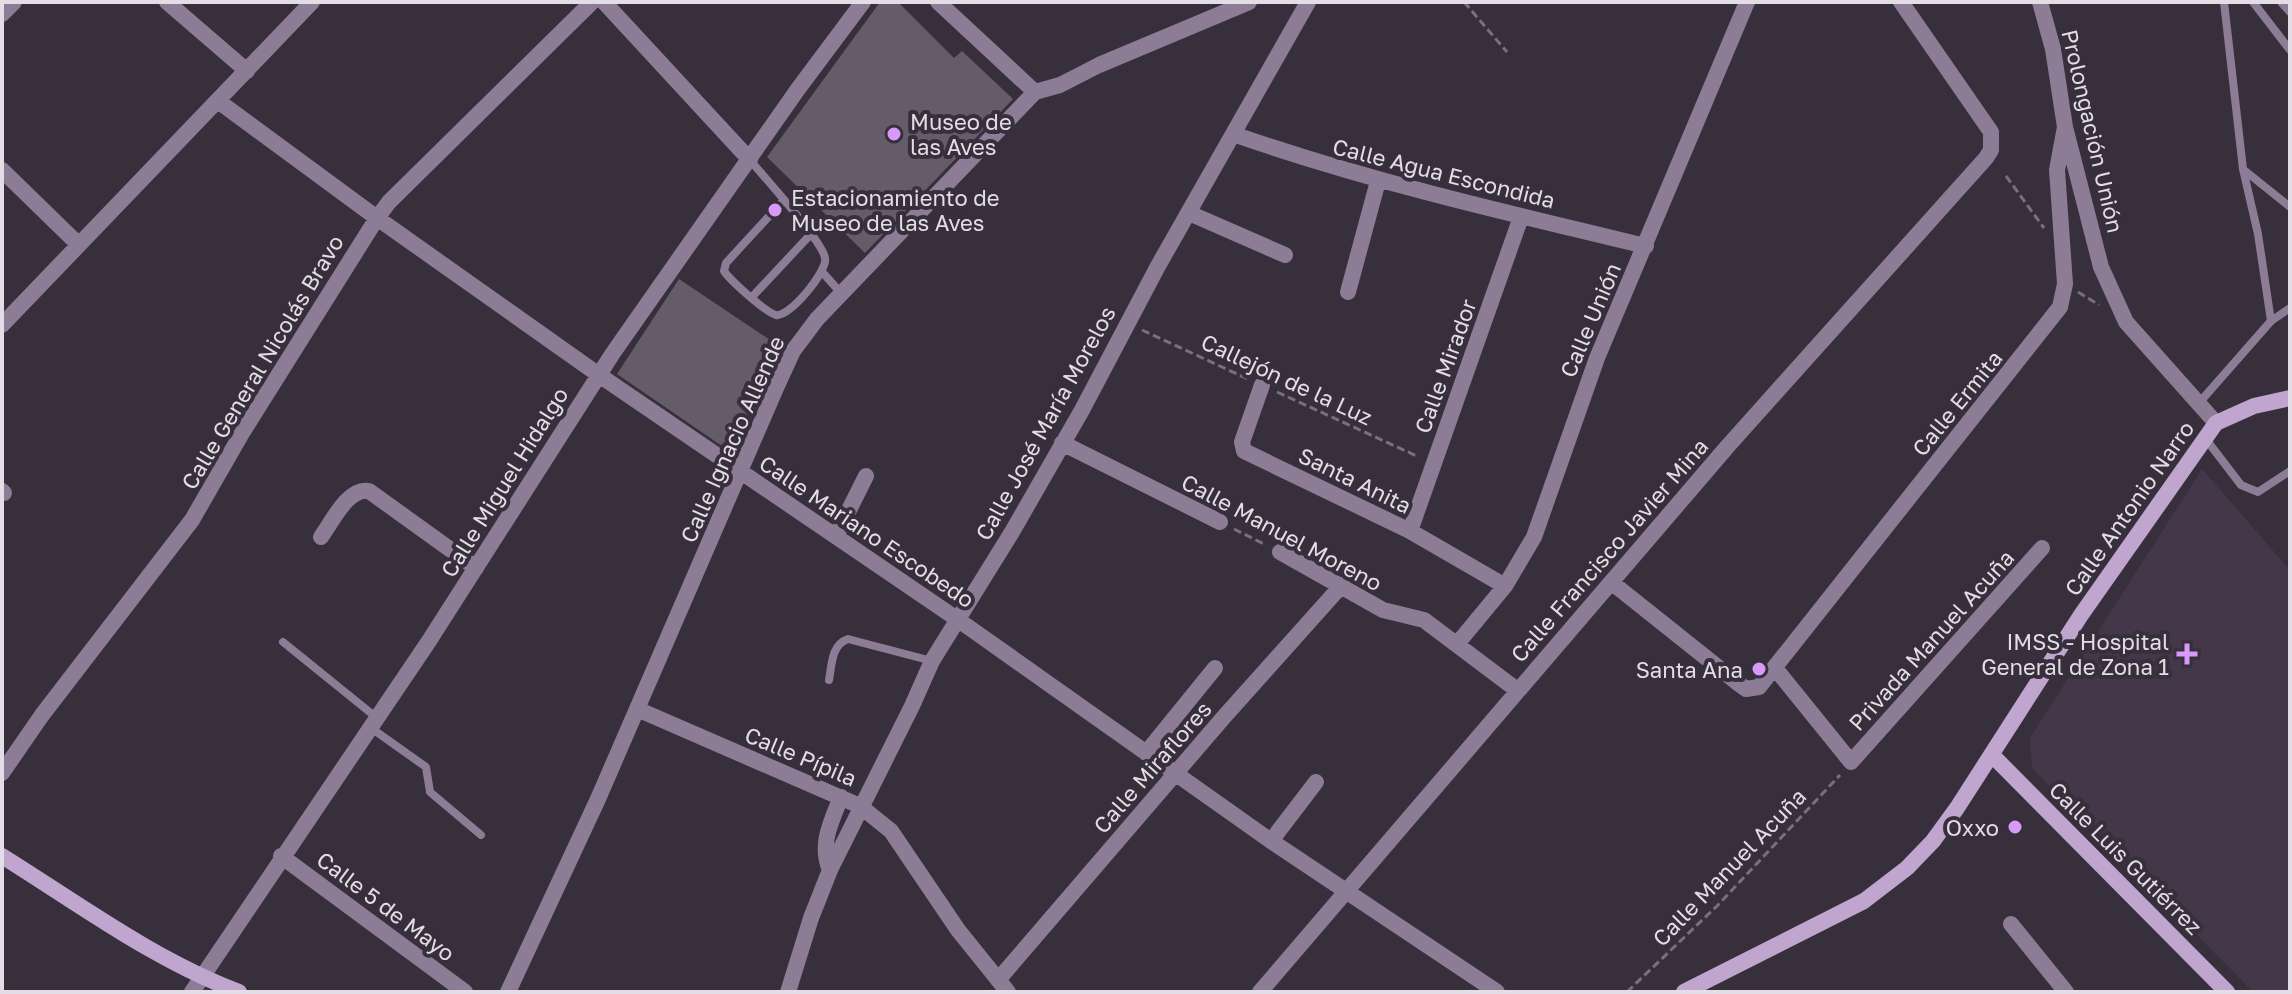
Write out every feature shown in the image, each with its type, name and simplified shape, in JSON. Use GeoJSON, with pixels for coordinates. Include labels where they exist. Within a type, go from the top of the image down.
{"type":"FeatureCollection","features":[{"type":"Feature","properties":{"kind":"main road","name":"Calle Antonio Narro"},"geometry":{"type":"LineString","coordinates":[[1684,992],[1864,901],[1907,868],[1933,841],[1993,756],[2081,615],[2216,423],[2254,406],[2290,398]]}},
{"type":"Feature","properties":{"kind":"main road","name":"Calle Luis Gutiérrez"},"geometry":{"type":"LineString","coordinates":[[1993,756],[2227,992]]}},
{"type":"Feature","properties":{"kind":"main road"},"geometry":{"type":"LineString","coordinates":[[2,856],[166,959],[196,985],[239,992]]}},
{"type":"Feature","properties":{"kind":"street"},"geometry":{"type":"LineString","coordinates":[[2,14],[14,2]]}},
{"type":"Feature","properties":{"kind":"street"},"geometry":{"type":"LineString","coordinates":[[167,2],[247,71]]}},
{"type":"Feature","properties":{"kind":"street"},"geometry":{"type":"LineString","coordinates":[[2,325],[312,2]]}},
{"type":"Feature","properties":{"kind":"street","name":"Calle General Nicolás Bravo"},"geometry":{"type":"LineString","coordinates":[[2,773],[42,715],[192,520],[242,433],[389,202],[592,2]]}},
{"type":"Feature","properties":{"kind":"street"},"geometry":{"type":"LineString","coordinates":[[604,2],[750,160]]}},
{"type":"Feature","properties":{"kind":"street","name":"Calle Miguel Hidalgo"},"geometry":{"type":"LineString","coordinates":[[196,985],[374,723],[599,375],[863,2]]}},
{"type":"Feature","properties":{"kind":"street"},"geometry":{"type":"LineString","coordinates":[[938,2],[1035,92]]}},
{"type":"Feature","properties":{"kind":"street","name":"Calle Ignacio Allende"},"geometry":{"type":"LineString","coordinates":[[508,992],[574,854],[793,351],[841,293],[1035,92],[1060,85],[1099,65],[1249,2]]}},
{"type":"Feature","properties":{"kind":"street","name":"Calle José María Morelos"},"geometry":{"type":"LineString","coordinates":[[788,992],[830,870],[932,661],[1012,532],[1082,410],[1126,323],[1308,2]]}},
{"type":"Feature","properties":{"kind":"street","name":"Calle Unión"},"geometry":{"type":"LineString","coordinates":[[1457,644],[1505,586],[1534,537],[1579,404],[1747,2]]}},
{"type":"Feature","properties":{"kind":"street","name":"Calle Francisco Javier Mina"},"geometry":{"type":"LineString","coordinates":[[1260,992],[1611,582],[1986,158],[1993,141],[1991,132],[1901,2]]}},
{"type":"Feature","properties":{"kind":"street","name":"Prolongación Unión"},"geometry":{"type":"LineString","coordinates":[[2040,2],[2053,49],[2065,127],[2101,267],[2126,322],[2216,423]]}},
{"type":"Feature","properties":{"kind":"street","name":"Calle Mariano Escobedo"},"geometry":{"type":"LineString","coordinates":[[218,101],[599,375],[957,619],[1271,841],[1497,992]]}},
{"type":"Feature","properties":{"kind":"street","name":"Calle Ermita"},"geometry":{"type":"LineString","coordinates":[[1611,582],[1746,689],[1759,687],[2060,307],[2065,284],[2057,170],[2065,127]]}},
{"type":"Feature","properties":{"kind":"street","name":"Calle Agua Escondida"},"geometry":{"type":"LineString","coordinates":[[1233,134],[1378,181],[1646,246]]}},
{"type":"Feature","properties":{"kind":"street"},"geometry":{"type":"LineString","coordinates":[[2,170],[79,245]]}},
{"type":"Feature","properties":{"kind":"street"},"geometry":{"type":"LineString","coordinates":[[1348,292],[1378,181]]}},
{"type":"Feature","properties":{"kind":"street"},"geometry":{"type":"LineString","coordinates":[[1189,213],[1285,255]]}},
{"type":"Feature","properties":{"kind":"street","name":"Calle Mirador"},"geometry":{"type":"LineString","coordinates":[[1410,531],[1521,217]]}},
{"type":"Feature","properties":{"kind":"street","name":"Santa Anita"},"geometry":{"type":"LineString","coordinates":[[1262,385],[1242,442],[1244,451],[1410,531],[1505,586]]}},
{"type":"Feature","properties":{"kind":"street","name":"Calle Manuel Moreno"},"geometry":{"type":"LineString","coordinates":[[1062,443],[1220,522]]}},
{"type":"Feature","properties":{"kind":"street"},"geometry":{"type":"LineString","coordinates":[[836,536],[866,476]]}},
{"type":"Feature","properties":{"kind":"street"},"geometry":{"type":"LineString","coordinates":[[321,537],[353,494],[362,489],[476,568]]}},
{"type":"Feature","properties":{"kind":"street","name":"Privada Manuel Acuña"},"geometry":{"type":"LineString","coordinates":[[1851,762],[2042,548]]}},
{"type":"Feature","properties":{"kind":"street","name":"Calle Manuel Moreno"},"geometry":{"type":"LineString","coordinates":[[1280,552],[1383,610],[1424,620],[1517,690]]}},
{"type":"Feature","properties":{"kind":"street","name":"Calle Miraflores"},"geometry":{"type":"LineString","coordinates":[[1003,986],[1176,774],[1342,585]]}},
{"type":"Feature","properties":{"kind":"street"},"geometry":{"type":"LineString","coordinates":[[1146,753],[1215,668]]}},
{"type":"Feature","properties":{"kind":"street"},"geometry":{"type":"LineString","coordinates":[[1775,668],[1851,762]]}},
{"type":"Feature","properties":{"kind":"street","name":"Calle Pípila"},"geometry":{"type":"LineString","coordinates":[[637,709],[860,806],[891,831],[958,930],[1003,986]]}},
{"type":"Feature","properties":{"kind":"street"},"geometry":{"type":"LineString","coordinates":[[1271,841],[1316,782]]}},
{"type":"Feature","properties":{"kind":"street","name":"Calle José María Morelos"},"geometry":{"type":"LineString","coordinates":[[830,870],[824,856],[827,832],[841,797]]}},
{"type":"Feature","properties":{"kind":"street","name":"Calle 5 de Mayo"},"geometry":{"type":"LineString","coordinates":[[281,856],[465,992]]}},
{"type":"Feature","properties":{"kind":"street"},"geometry":{"type":"LineString","coordinates":[[2011,924],[2066,992]]}},
{"type":"Feature","properties":{"kind":"lane"},"geometry":{"type":"LineString","coordinates":[[2224,2],[2243,169],[2258,234],[2271,321]]}},
{"type":"Feature","properties":{"kind":"lane"},"geometry":{"type":"LineString","coordinates":[[2253,2],[2290,50]]}},
{"type":"Feature","properties":{"kind":"lane"},"geometry":{"type":"LineString","coordinates":[[2281,2],[2290,12]]}},
{"type":"Feature","properties":{"kind":"lane"},"geometry":{"type":"LineString","coordinates":[[750,160],[811,234],[825,254],[823,273],[784,314],[775,315],[726,275],[724,266],[783,201]]}},
{"type":"Feature","properties":{"kind":"lane"},"geometry":{"type":"LineString","coordinates":[[2243,169],[2290,207]]}},
{"type":"Feature","properties":{"kind":"lane"},"geometry":{"type":"LineString","coordinates":[[752,297],[811,234]]}},
{"type":"Feature","properties":{"kind":"lane"},"geometry":{"type":"LineString","coordinates":[[823,273],[841,293]]}},
{"type":"Feature","properties":{"kind":"lane"},"geometry":{"type":"LineString","coordinates":[[2199,403],[2271,321],[2290,308]]}},
{"type":"Feature","properties":{"kind":"lane"},"geometry":{"type":"LineString","coordinates":[[2205,438],[2241,485],[2248,489],[2258,492],[2290,471]]}},
{"type":"Feature","properties":{"kind":"lane"},"geometry":{"type":"LineString","coordinates":[[829,680],[835,650],[842,640],[932,661]]}},
{"type":"Feature","properties":{"kind":"lane"},"geometry":{"type":"LineString","coordinates":[[283,642],[426,767],[430,792],[481,835]]}},
{"type":"Feature","properties":{"kind":"path"},"geometry":{"type":"LineString","coordinates":[[1464,2],[1507,52]]}},
{"type":"Feature","properties":{"kind":"path"},"geometry":{"type":"LineString","coordinates":[[2006,176],[2063,255]]}},
{"type":"Feature","properties":{"kind":"path"},"geometry":{"type":"LineString","coordinates":[[2065,284],[2126,322]]}},
{"type":"Feature","properties":{"kind":"path","name":"Callejón de la Luz"},"geometry":{"type":"LineString","coordinates":[[1126,323],[1433,463]]}},
{"type":"Feature","properties":{"kind":"path","name":"Calle Manuel Moreno"},"geometry":{"type":"LineString","coordinates":[[1220,522],[1280,552]]}},
{"type":"Feature","properties":{"kind":"path","name":"Calle Manuel Acuña"},"geometry":{"type":"LineString","coordinates":[[1627,992],[1718,905],[1851,762]]}},
{"type":"Feature","properties":{"kind":"shaded area","name":"IMSS - Hospital General de Zona 1"},"geometry":{"type":"Polygon","coordinates":[[[2202,469],[2290,570],[2290,992],[2253,992],[2032,768],[2030,738],[2202,469]]]}},
{"type":"Feature","properties":{"kind":"building","name":"Museo de las Aves"},"geometry":{"type":"Polygon","coordinates":[[[880,2],[898,2],[954,58],[962,51],[1013,99],[865,253],[767,157],[880,2]]]}},
{"type":"Feature","properties":{"kind":"building"},"geometry":{"type":"Polygon","coordinates":[[[679,279],[782,348],[735,455],[617,374],[679,279]]]}},
{"type":"Feature","properties":{"kind":"place","name":"Museo de las Aves"},"geometry":{"type":"Point","coordinates":[894,134]}},
{"type":"Feature","properties":{"kind":"place","name":"Estacionamiento de Museo de las Aves"},"geometry":{"type":"Point","coordinates":[775,210]}},
{"type":"Feature","properties":{"kind":"place","name":"IMSS - Hospital General de Zona 1"},"geometry":{"type":"Point","coordinates":[2187,654]}},
{"type":"Feature","properties":{"kind":"place","name":"Santa Ana"},"geometry":{"type":"Point","coordinates":[1759,669]}},
{"type":"Feature","properties":{"kind":"place","name":"Oxxo"},"geometry":{"type":"Point","coordinates":[2015,827]}}]}
